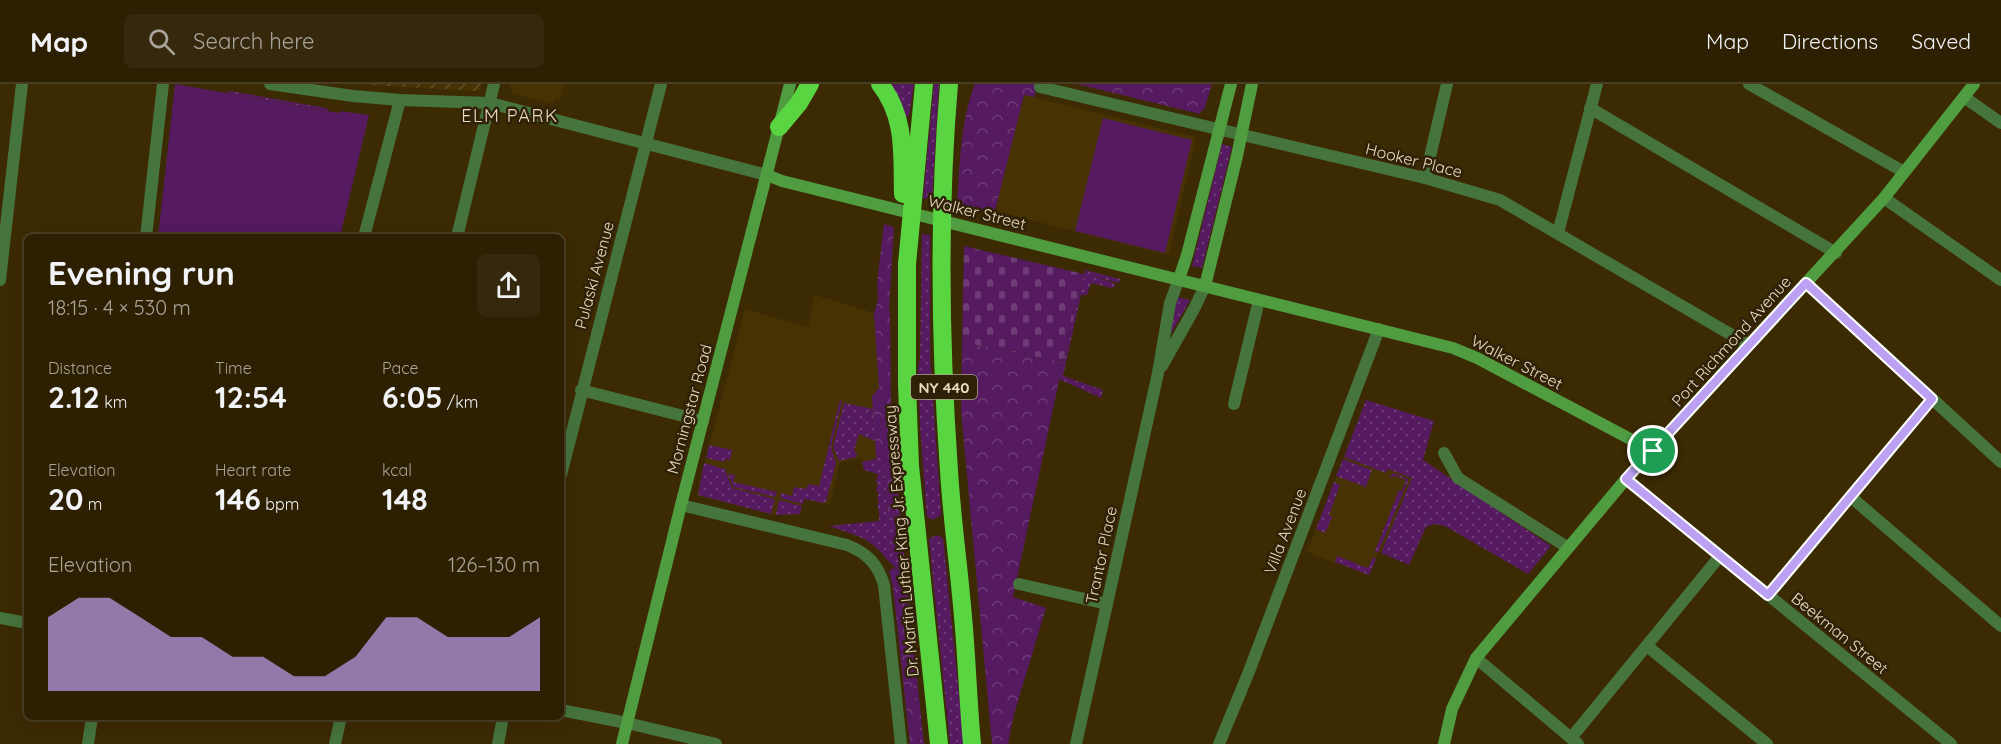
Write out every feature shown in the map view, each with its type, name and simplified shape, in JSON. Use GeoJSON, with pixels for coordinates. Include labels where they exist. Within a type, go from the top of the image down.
{"type":"FeatureCollection","features":[{"type":"Feature","properties":{"kind":"highway"},"geometry":{"type":"LineString","coordinates":[[779,127],[799,103],[810,84]]}},
{"type":"Feature","properties":{"kind":"highway"},"geometry":{"type":"LineString","coordinates":[[880,84],[892,102],[901,131],[907,264]]}},
{"type":"Feature","properties":{"kind":"highway","name":"Dr. Martin Luther King Jr. Expressway"},"geometry":{"type":"LineString","coordinates":[[924,84],[907,264],[906,365],[910,466],[939,744]]}},
{"type":"Feature","properties":{"kind":"highway","name":"NY 440"},"geometry":{"type":"LineString","coordinates":[[949,84],[944,155],[942,255],[945,414],[972,744]]}},
{"type":"Feature","properties":{"kind":"highway"},"geometry":{"type":"LineString","coordinates":[[944,155],[954,130],[957,102],[962,84]]}},
{"type":"Feature","properties":{"kind":"highway"},"geometry":{"type":"LineString","coordinates":[[963,618],[983,744]]}},
{"type":"Feature","properties":{"kind":"main road","name":"Morningstar Road"},"geometry":{"type":"LineString","coordinates":[[622,744],[790,84]]}},
{"type":"Feature","properties":{"kind":"main road","name":"Trantor Place"},"geometry":{"type":"LineString","coordinates":[[1179,279],[1231,84]]}},
{"type":"Feature","properties":{"kind":"main road","name":"Trantor Place"},"geometry":{"type":"LineString","coordinates":[[1204,286],[1252,84]]}},
{"type":"Feature","properties":{"kind":"main road","name":"Port Richmond Avenue"},"geometry":{"type":"LineString","coordinates":[[1444,744],[1452,709],[1476,658],[1626,479],[1836,253],[1884,198],[1974,84]]}},
{"type":"Feature","properties":{"kind":"main road","name":"Walker Street"},"geometry":{"type":"LineString","coordinates":[[767,175],[885,207],[1453,348],[1477,358],[1653,451]]}},
{"type":"Feature","properties":{"kind":"street"},"geometry":{"type":"LineString","coordinates":[[0,280],[22,84]]}},
{"type":"Feature","properties":{"kind":"street"},"geometry":{"type":"LineString","coordinates":[[146,234],[163,84]]}},
{"type":"Feature","properties":{"kind":"street","name":"Walker Street"},"geometry":{"type":"LineString","coordinates":[[270,84],[353,96],[490,103],[767,175]]}},
{"type":"Feature","properties":{"kind":"street"},"geometry":{"type":"LineString","coordinates":[[458,234],[494,84]]}},
{"type":"Feature","properties":{"kind":"street","name":"Pulaski Avenue"},"geometry":{"type":"LineString","coordinates":[[564,462],[661,84]]}},
{"type":"Feature","properties":{"kind":"street"},"geometry":{"type":"LineString","coordinates":[[1425,178],[1447,84]]}},
{"type":"Feature","properties":{"kind":"street"},"geometry":{"type":"LineString","coordinates":[[1558,233],[1597,84]]}},
{"type":"Feature","properties":{"kind":"street"},"geometry":{"type":"LineString","coordinates":[[1749,84],[1904,172]]}},
{"type":"Feature","properties":{"kind":"street","name":"Hooker Place"},"geometry":{"type":"LineString","coordinates":[[1040,87],[1425,178],[1500,200],[1749,345]]}},
{"type":"Feature","properties":{"kind":"street"},"geometry":{"type":"LineString","coordinates":[[1964,97],[2001,123]]}},
{"type":"Feature","properties":{"kind":"street"},"geometry":{"type":"LineString","coordinates":[[365,234],[400,100]]}},
{"type":"Feature","properties":{"kind":"street"},"geometry":{"type":"LineString","coordinates":[[1590,108],[1836,253]]}},
{"type":"Feature","properties":{"kind":"street"},"geometry":{"type":"LineString","coordinates":[[1884,198],[2001,280]]}},
{"type":"Feature","properties":{"kind":"street","name":"Trantor Place"},"geometry":{"type":"LineString","coordinates":[[1076,744],[1158,373],[1170,303],[1179,279]]}},
{"type":"Feature","properties":{"kind":"street"},"geometry":{"type":"LineString","coordinates":[[1806,283],[2001,462]]}},
{"type":"Feature","properties":{"kind":"street","name":"Trantor Place"},"geometry":{"type":"LineString","coordinates":[[1158,373],[1194,309],[1204,286]]}},
{"type":"Feature","properties":{"kind":"street"},"geometry":{"type":"LineString","coordinates":[[1234,404],[1259,300]]}},
{"type":"Feature","properties":{"kind":"street","name":"Villa Avenue"},"geometry":{"type":"LineString","coordinates":[[1219,744],[1248,674],[1379,329]]}},
{"type":"Feature","properties":{"kind":"street"},"geometry":{"type":"LineString","coordinates":[[581,390],[703,421]]}},
{"type":"Feature","properties":{"kind":"street"},"geometry":{"type":"LineString","coordinates":[[1768,595],[1932,399]]}},
{"type":"Feature","properties":{"kind":"street"},"geometry":{"type":"LineString","coordinates":[[1444,453],[1458,478],[1567,547]]}},
{"type":"Feature","properties":{"kind":"street","name":"Beekman Street"},"geometry":{"type":"LineString","coordinates":[[1626,479],[1951,744]]}},
{"type":"Feature","properties":{"kind":"street"},"geometry":{"type":"LineString","coordinates":[[1851,497],[2001,626]]}},
{"type":"Feature","properties":{"kind":"street"},"geometry":{"type":"LineString","coordinates":[[681,505],[847,545],[864,553],[875,564],[884,585],[901,744]]}},
{"type":"Feature","properties":{"kind":"street"},"geometry":{"type":"LineString","coordinates":[[1476,658],[1574,741],[1720,556]]}},
{"type":"Feature","properties":{"kind":"street"},"geometry":{"type":"LineString","coordinates":[[1019,584],[1107,604]]}},
{"type":"Feature","properties":{"kind":"street"},"geometry":{"type":"LineString","coordinates":[[0,618],[24,622]]}},
{"type":"Feature","properties":{"kind":"street"},"geometry":{"type":"LineString","coordinates":[[1647,646],[1767,744]]}},
{"type":"Feature","properties":{"kind":"street"},"geometry":{"type":"LineString","coordinates":[[564,712],[627,723],[716,744]]}},
{"type":"Feature","properties":{"kind":"street"},"geometry":{"type":"LineString","coordinates":[[88,744],[92,720]]}},
{"type":"Feature","properties":{"kind":"street"},"geometry":{"type":"LineString","coordinates":[[335,744],[340,720]]}},
{"type":"Feature","properties":{"kind":"street"},"geometry":{"type":"LineString","coordinates":[[498,744],[502,720]]}},
{"type":"Feature","properties":{"kind":"shaded area"},"geometry":{"type":"Polygon","coordinates":[[[353,84],[481,84],[480,90],[477,91],[353,84]]]}},
{"type":"Feature","properties":{"kind":"shaded area"},"geometry":{"type":"Polygon","coordinates":[[[511,84],[564,84],[559,101],[554,99],[553,104],[513,94],[511,84]]]}},
{"type":"Feature","properties":{"kind":"shaded area"},"geometry":{"type":"Polygon","coordinates":[[[1024,95],[1196,137],[1169,255],[995,211],[1024,95]]]}},
{"type":"Feature","properties":{"kind":"shaded area"},"geometry":{"type":"Polygon","coordinates":[[[815,295],[874,313],[884,453],[876,459],[862,462],[861,458],[840,462],[830,505],[804,499],[799,515],[776,515],[699,496],[697,493],[745,309],[808,327],[815,295]]]}},
{"type":"Feature","properties":{"kind":"shaded area"},"geometry":{"type":"Polygon","coordinates":[[[1366,400],[1434,421],[1413,478],[1381,553],[1379,552],[1369,575],[1307,552],[1366,400]]]}},
{"type":"Feature","properties":{"kind":"green space"},"geometry":{"type":"Polygon","coordinates":[[[175,84],[339,113],[340,111],[369,115],[341,234],[158,234],[175,84]]]}},
{"type":"Feature","properties":{"kind":"green space"},"geometry":{"type":"Polygon","coordinates":[[[887,84],[914,84],[909,116],[905,117],[887,84]]]}},
{"type":"Feature","properties":{"kind":"green space"},"geometry":{"type":"Polygon","coordinates":[[[934,84],[939,84],[932,200],[923,198],[934,84]]]}},
{"type":"Feature","properties":{"kind":"green space"},"geometry":{"type":"Polygon","coordinates":[[[975,84],[1038,84],[1034,97],[1024,95],[995,211],[957,205],[966,114],[975,84]]]}},
{"type":"Feature","properties":{"kind":"green space"},"geometry":{"type":"Polygon","coordinates":[[[1077,84],[1212,84],[1204,110],[1200,114],[1077,84]]]}},
{"type":"Feature","properties":{"kind":"green space"},"geometry":{"type":"Polygon","coordinates":[[[230,91],[326,108],[329,111],[227,93],[230,91]]]}},
{"type":"Feature","properties":{"kind":"green space"},"geometry":{"type":"Polygon","coordinates":[[[1103,118],[1192,140],[1165,253],[1075,231],[1103,118]]]}},
{"type":"Feature","properties":{"kind":"green space"},"geometry":{"type":"Polygon","coordinates":[[[1222,144],[1232,147],[1202,268],[1192,266],[1222,144]]]}},
{"type":"Feature","properties":{"kind":"green space"},"geometry":{"type":"Polygon","coordinates":[[[884,224],[894,227],[889,310],[891,399],[900,517],[888,516],[884,454],[876,455],[872,396],[879,388],[874,313],[878,299],[877,283],[884,224]]]}},
{"type":"Feature","properties":{"kind":"green space"},"geometry":{"type":"Polygon","coordinates":[[[922,234],[930,235],[930,356],[941,515],[933,520],[927,517],[920,426],[918,367],[922,234]]]}},
{"type":"Feature","properties":{"kind":"green space"},"geometry":{"type":"Polygon","coordinates":[[[964,246],[1084,274],[1063,362],[962,342],[964,246]]]}},
{"type":"Feature","properties":{"kind":"green space"},"geometry":{"type":"Polygon","coordinates":[[[1085,270],[1120,279],[1119,283],[1092,276],[1114,283],[1115,286],[1112,288],[1091,283],[1087,295],[1081,295],[1063,376],[1103,390],[1101,398],[1059,379],[1085,270]]]}},
{"type":"Feature","properties":{"kind":"green space"},"geometry":{"type":"Polygon","coordinates":[[[1177,297],[1190,300],[1171,334],[1170,333],[1177,297]]]}},
{"type":"Feature","properties":{"kind":"green space"},"geometry":{"type":"Polygon","coordinates":[[[962,342],[1063,362],[1013,597],[1046,608],[1014,714],[1008,744],[992,744],[961,411],[962,342]]]}},
{"type":"Feature","properties":{"kind":"green space"},"geometry":{"type":"Polygon","coordinates":[[[840,400],[842,402],[831,447],[836,463],[826,502],[804,499],[803,504],[780,498],[781,493],[792,496],[794,487],[806,489],[808,484],[819,486],[840,400]]]}},
{"type":"Feature","properties":{"kind":"green space"},"geometry":{"type":"Polygon","coordinates":[[[1366,400],[1434,421],[1423,460],[1551,546],[1528,574],[1445,526],[1434,524],[1426,527],[1409,565],[1381,553],[1412,478],[1388,469],[1386,473],[1344,457],[1366,400]]]}},
{"type":"Feature","properties":{"kind":"green space"},"geometry":{"type":"Polygon","coordinates":[[[844,403],[873,409],[875,441],[859,434],[854,451],[857,453],[856,457],[839,461],[833,447],[844,403]]]}},
{"type":"Feature","properties":{"kind":"green space"},"geometry":{"type":"Polygon","coordinates":[[[709,445],[732,450],[730,460],[726,459],[724,462],[706,458],[709,445]]]}},
{"type":"Feature","properties":{"kind":"green space"},"geometry":{"type":"Polygon","coordinates":[[[884,453],[888,516],[900,517],[924,744],[920,744],[900,571],[869,542],[829,526],[879,521],[877,507],[879,500],[877,499],[879,492],[876,491],[878,474],[864,470],[862,462],[876,459],[876,455],[884,453]]]}},
{"type":"Feature","properties":{"kind":"green space"},"geometry":{"type":"Polygon","coordinates":[[[1343,459],[1372,470],[1366,487],[1336,476],[1343,459]]]}},
{"type":"Feature","properties":{"kind":"green space"},"geometry":{"type":"Polygon","coordinates":[[[704,463],[725,469],[732,488],[775,499],[771,514],[698,495],[704,463]]]}},
{"type":"Feature","properties":{"kind":"green space"},"geometry":{"type":"Polygon","coordinates":[[[1393,473],[1409,479],[1378,553],[1375,551],[1399,490],[1402,491],[1406,480],[1395,476],[1389,478],[1393,473]]]}},
{"type":"Feature","properties":{"kind":"green space"},"geometry":{"type":"Polygon","coordinates":[[[728,474],[735,475],[733,482],[777,492],[775,497],[733,487],[728,474]]]}},
{"type":"Feature","properties":{"kind":"green space"},"geometry":{"type":"Polygon","coordinates":[[[1334,482],[1340,485],[1329,515],[1332,517],[1325,533],[1316,529],[1334,482]]]}},
{"type":"Feature","properties":{"kind":"green space"},"geometry":{"type":"Polygon","coordinates":[[[779,500],[802,506],[800,514],[776,515],[779,500]]]}},
{"type":"Feature","properties":{"kind":"green space"},"geometry":{"type":"Polygon","coordinates":[[[936,535],[943,538],[964,744],[950,744],[929,539],[936,535]]]}},
{"type":"Feature","properties":{"kind":"green space"},"geometry":{"type":"Polygon","coordinates":[[[1337,556],[1368,568],[1373,557],[1376,559],[1369,575],[1335,562],[1337,556]]]}},
{"type":"Feature","properties":{"kind":"green space"},"geometry":{"type":"Polygon","coordinates":[[[893,568],[902,575],[920,744],[910,744],[893,587],[889,571],[893,568]]]}},
{"type":"Feature","properties":{"kind":"district","name":"ELM PARK"},"geometry":{"type":"Point","coordinates":[510,115]}},
{"type":"Feature","properties":{"kind":"route"},"geometry":{"type":"LineString","coordinates":[[1806,283],[1932,399],[1768,595],[1626,479],[1653,451],[1806,283]]}}]}
